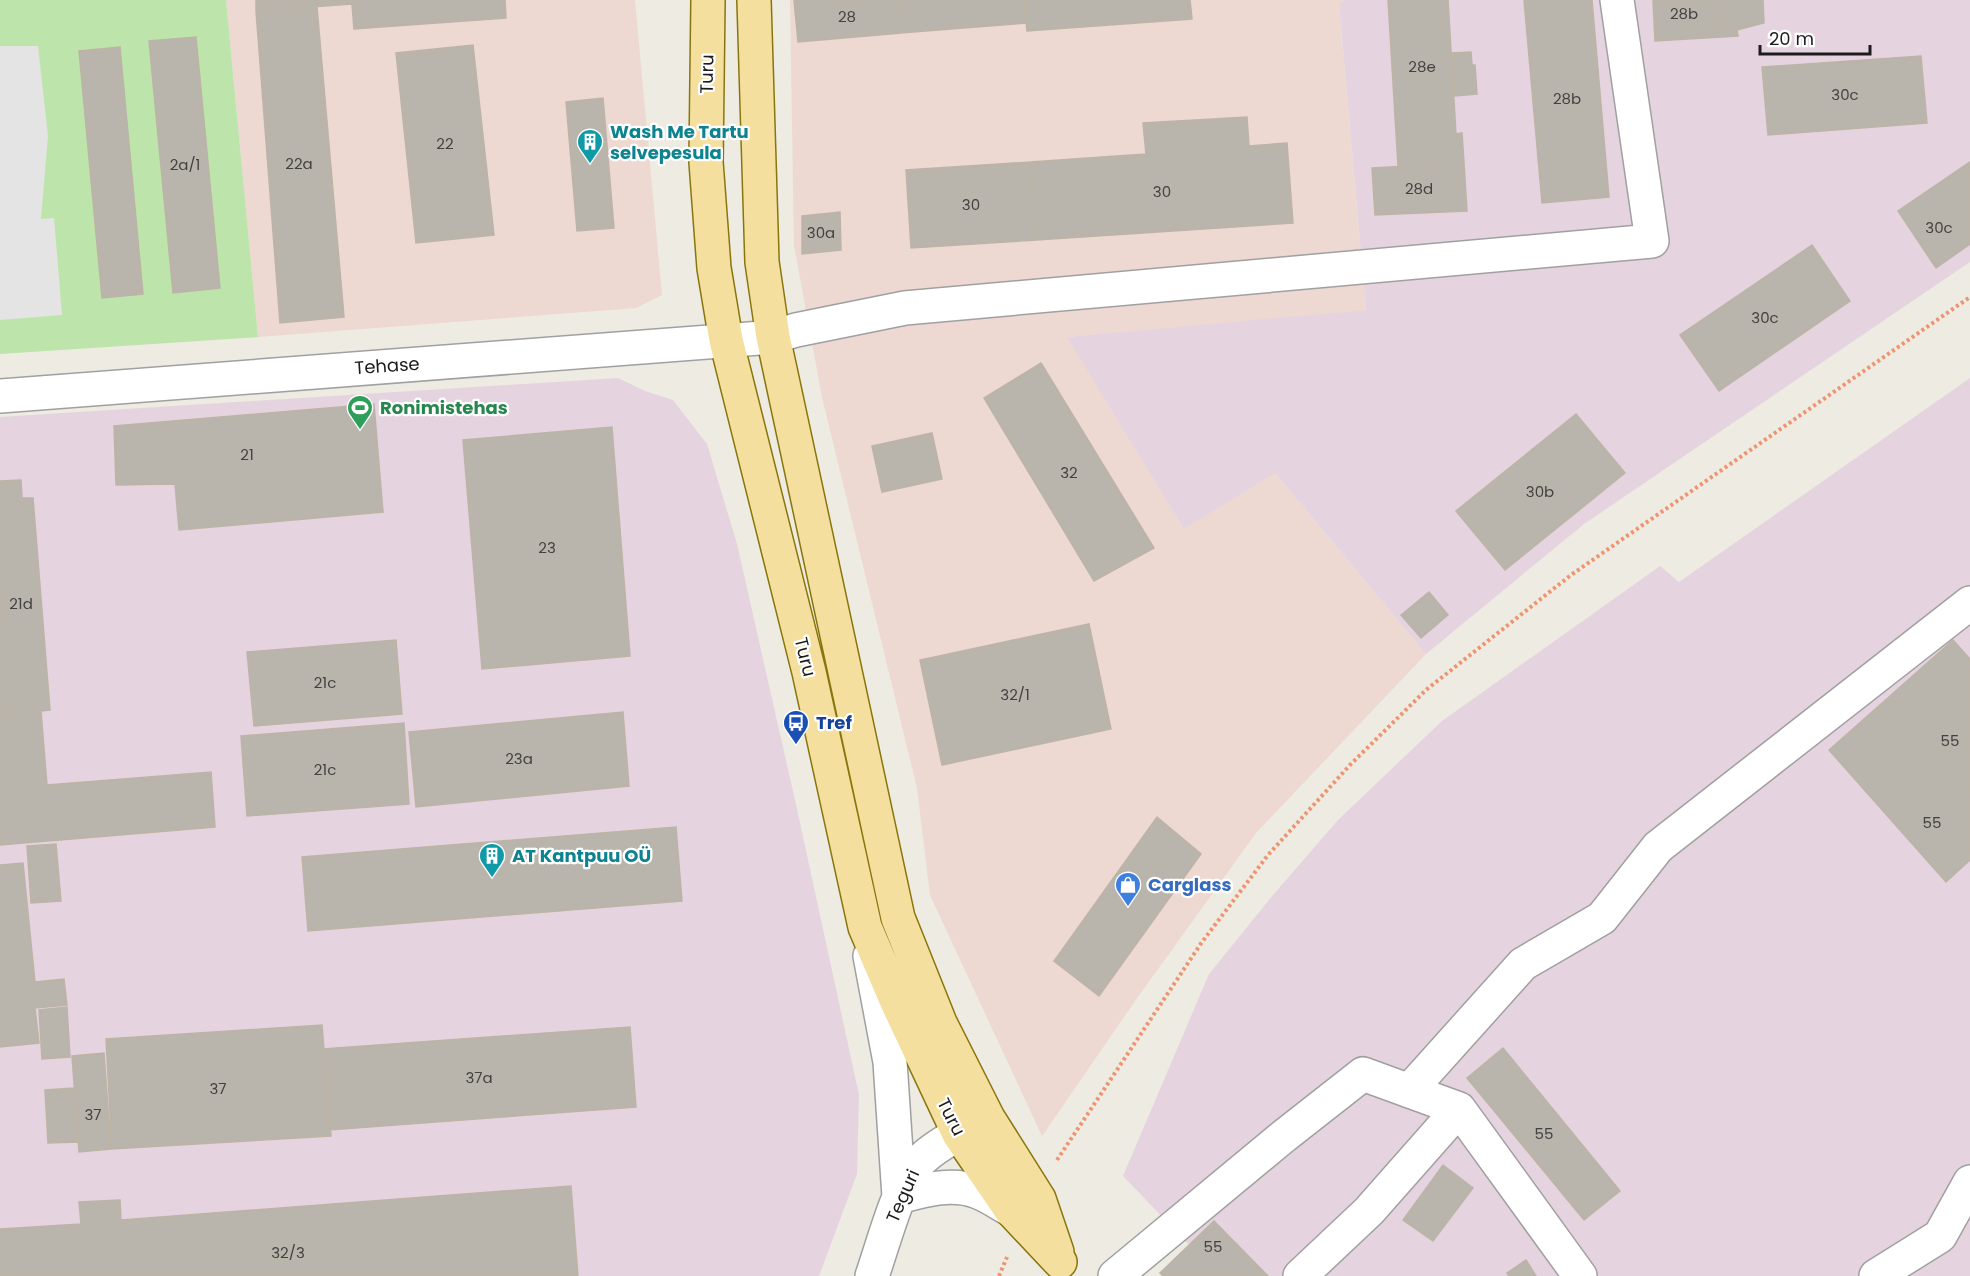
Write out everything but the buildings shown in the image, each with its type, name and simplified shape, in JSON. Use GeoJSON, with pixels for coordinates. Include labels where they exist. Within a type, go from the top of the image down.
{"type":"FeatureCollection","features":[{"type":"Feature","properties":{"kind":"main road","name":"Turu"},"geometry":{"type":"LineString","coordinates":[[708,0],[706,162],[714,268],[726,340],[809,672],[865,927],[897,1002],[959,1134],[1023,1209],[1064,1269]]}},
{"type":"Feature","properties":{"kind":"main road","name":"Turu"},"geometry":{"type":"LineString","coordinates":[[754,0],[762,262],[773,337],[898,918],[940,1023],[988,1118],[1023,1209]]}},
{"type":"Feature","properties":{"kind":"street","name":"Tehase"},"geometry":{"type":"LineString","coordinates":[[0,396],[773,337],[796,330],[906,308],[1652,241],[1617,0]]}},
{"type":"Feature","properties":{"kind":"street"},"geometry":{"type":"LineString","coordinates":[[1409,1091],[1523,964],[1602,918],[1658,847],[1970,603]]}},
{"type":"Feature","properties":{"kind":"street"},"geometry":{"type":"LineString","coordinates":[[865,927],[890,1062],[899,1197],[931,1189],[954,1187],[977,1192],[1023,1209]]}},
{"type":"Feature","properties":{"kind":"street"},"geometry":{"type":"LineString","coordinates":[[1115,1276],[1284,1136],[1363,1074],[1459,1109],[1580,1276]]}},
{"type":"Feature","properties":{"kind":"street"},"geometry":{"type":"LineString","coordinates":[[1300,1276],[1369,1211],[1459,1109]]}},
{"type":"Feature","properties":{"kind":"street","name":"Teguri"},"geometry":{"type":"LineString","coordinates":[[872,1276],[899,1197],[916,1165],[934,1149],[988,1118]]}},
{"type":"Feature","properties":{"kind":"street"},"geometry":{"type":"LineString","coordinates":[[1877,1276],[1940,1236],[1970,1182]]}},
{"type":"Feature","properties":{"kind":"path"},"geometry":{"type":"LineString","coordinates":[[999,1276],[1023,1209],[1202,942],[1268,855],[1350,765],[1426,690],[1570,575],[1970,297]]}},
{"type":"Feature","properties":{"kind":"shaded area"},"geometry":{"type":"Polygon","coordinates":[[[226,0],[635,0],[662,295],[636,308],[258,337],[226,0]]]}},
{"type":"Feature","properties":{"kind":"shaded area"},"geometry":{"type":"Polygon","coordinates":[[[790,0],[1344,0],[1339,4],[1366,311],[1068,337],[1184,529],[1274,472],[1426,654],[1256,833],[1135,1001],[1042,1136],[930,895],[917,788],[822,397],[794,245],[790,0]]]}},
{"type":"Feature","properties":{"kind":"shaded area"},"geometry":{"type":"Polygon","coordinates":[[[1344,0],[1970,0],[1970,262],[1584,524],[1426,654],[1275,473],[1184,529],[1067,337],[1366,310],[1339,4],[1344,0]]]}},
{"type":"Feature","properties":{"kind":"shaded area"},"geometry":{"type":"Polygon","coordinates":[[[0,46],[38,46],[48,136],[41,219],[54,218],[62,315],[0,320],[0,46]]]}},
{"type":"Feature","properties":{"kind":"shaded area"},"geometry":{"type":"Polygon","coordinates":[[[618,378],[645,391],[673,400],[707,444],[737,544],[797,809],[859,1095],[857,1174],[819,1276],[0,1276],[0,417],[618,378]]]}},
{"type":"Feature","properties":{"kind":"shaded area"},"geometry":{"type":"Polygon","coordinates":[[[1970,378],[1970,1276],[1219,1276],[1123,1176],[1209,974],[1273,895],[1338,820],[1442,721],[1660,566],[1679,582],[1970,378]]]}},
{"type":"Feature","properties":{"kind":"green space"},"geometry":{"type":"Polygon","coordinates":[[[0,0],[226,0],[258,337],[0,354],[0,0]]]}},
{"type":"Feature","properties":{"kind":"place","name":"Wash Me Tartu selvepesula"},"geometry":{"type":"Point","coordinates":[590,165]}},
{"type":"Feature","properties":{"kind":"place","name":"Ronimistehas"},"geometry":{"type":"Point","coordinates":[360,431]}},
{"type":"Feature","properties":{"kind":"place","name":"Tref"},"geometry":{"type":"Point","coordinates":[796,746]}},
{"type":"Feature","properties":{"kind":"place","name":"AT Kantpuu OÜ"},"geometry":{"type":"Point","coordinates":[492,879]}},
{"type":"Feature","properties":{"kind":"place","name":"Carglass"},"geometry":{"type":"Point","coordinates":[1128,908]}}]}
